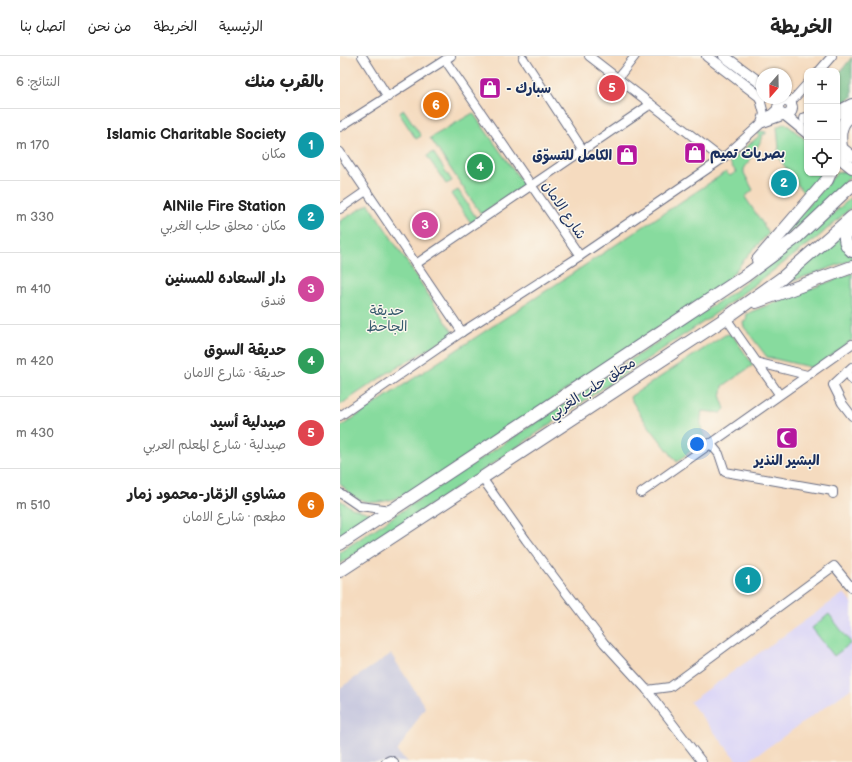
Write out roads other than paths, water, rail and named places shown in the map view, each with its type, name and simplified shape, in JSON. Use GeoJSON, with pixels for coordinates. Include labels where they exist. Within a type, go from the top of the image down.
{"type":"FeatureCollection","features":[{"type":"Feature","properties":{"kind":"highway"},"geometry":{"type":"LineString","coordinates":[[840,112],[852,105]]}},
{"type":"Feature","properties":{"kind":"highway"},"geometry":{"type":"LineString","coordinates":[[839,140],[843,123],[852,115]]}},
{"type":"Feature","properties":{"kind":"highway"},"geometry":{"type":"LineString","coordinates":[[745,276],[827,180],[829,176]]}},
{"type":"Feature","properties":{"kind":"highway","name":"محلق حلب الغربي"},"geometry":{"type":"LineString","coordinates":[[340,544],[745,276],[796,238],[852,185]]}},
{"type":"Feature","properties":{"kind":"highway"},"geometry":{"type":"LineString","coordinates":[[851,217],[844,238],[847,246],[852,251]]}},
{"type":"Feature","properties":{"kind":"highway","name":"محلق حلب الغربي"},"geometry":{"type":"LineString","coordinates":[[340,571],[742,307],[782,278],[851,217]]}},
{"type":"Feature","properties":{"kind":"highway"},"geometry":{"type":"LineString","coordinates":[[742,307],[852,268]]}},
{"type":"Feature","properties":{"kind":"main road"},"geometry":{"type":"LineString","coordinates":[[707,56],[756,93]]}},
{"type":"Feature","properties":{"kind":"main road"},"geometry":{"type":"LineString","coordinates":[[724,56],[756,80]]}},
{"type":"Feature","properties":{"kind":"main road"},"geometry":{"type":"LineString","coordinates":[[770,104],[804,131]]}},
{"type":"Feature","properties":{"kind":"main road"},"geometry":{"type":"LineString","coordinates":[[781,112],[790,113],[788,104]]}},
{"type":"Feature","properties":{"kind":"main road"},"geometry":{"type":"LineString","coordinates":[[789,104],[804,116]]}},
{"type":"Feature","properties":{"kind":"main road"},"geometry":{"type":"LineString","coordinates":[[840,150],[852,156]]}},
{"type":"Feature","properties":{"kind":"main road"},"geometry":{"type":"LineString","coordinates":[[840,152],[852,168]]}},
{"type":"Feature","properties":{"kind":"street"},"geometry":{"type":"LineString","coordinates":[[362,56],[388,97]]}},
{"type":"Feature","properties":{"kind":"street"},"geometry":{"type":"LineString","coordinates":[[589,56],[722,159]]}},
{"type":"Feature","properties":{"kind":"street"},"geometry":{"type":"LineString","coordinates":[[618,78],[635,56]]}},
{"type":"Feature","properties":{"kind":"street"},"geometry":{"type":"LineString","coordinates":[[821,68],[830,57]]}},
{"type":"Feature","properties":{"kind":"street"},"geometry":{"type":"LineString","coordinates":[[340,127],[448,58]]}},
{"type":"Feature","properties":{"kind":"street","name":"شارع الامان"},"geometry":{"type":"LineString","coordinates":[[448,58],[580,256]]}},
{"type":"Feature","properties":{"kind":"street"},"geometry":{"type":"LineString","coordinates":[[523,58],[583,150]]}},
{"type":"Feature","properties":{"kind":"street"},"geometry":{"type":"LineString","coordinates":[[792,98],[804,87]]}},
{"type":"Feature","properties":{"kind":"street"},"geometry":{"type":"LineString","coordinates":[[416,264],[651,104]]}},
{"type":"Feature","properties":{"kind":"street"},"geometry":{"type":"LineString","coordinates":[[760,124],[764,114],[762,104]]}},
{"type":"Feature","properties":{"kind":"street"},"geometry":{"type":"LineString","coordinates":[[340,416],[462,332],[580,256],[722,159],[760,124],[781,112]]}},
{"type":"Feature","properties":{"kind":"street"},"geometry":{"type":"LineString","coordinates":[[340,152],[462,332]]}},
{"type":"Feature","properties":{"kind":"street"},"geometry":{"type":"LineString","coordinates":[[340,209],[366,191]]}},
{"type":"Feature","properties":{"kind":"street"},"geometry":{"type":"LineString","coordinates":[[726,318],[779,394]]}},
{"type":"Feature","properties":{"kind":"street"},"geometry":{"type":"LineString","coordinates":[[641,493],[779,394],[852,344]]}},
{"type":"Feature","properties":{"kind":"street"},"geometry":{"type":"LineString","coordinates":[[756,362],[807,375]]}},
{"type":"Feature","properties":{"kind":"street"},"geometry":{"type":"LineString","coordinates":[[852,380],[849,369],[832,385],[842,403],[852,416]]}},
{"type":"Feature","properties":{"kind":"street"},"geometry":{"type":"LineString","coordinates":[[710,443],[719,454],[725,472],[834,491],[833,494]]}},
{"type":"Feature","properties":{"kind":"street"},"geometry":{"type":"LineString","coordinates":[[482,478],[526,540],[604,643],[647,690],[702,762]]}},
{"type":"Feature","properties":{"kind":"street"},"geometry":{"type":"LineString","coordinates":[[340,493],[359,506],[392,510]]}},
{"type":"Feature","properties":{"kind":"street"},"geometry":{"type":"LineString","coordinates":[[647,690],[670,687],[834,566],[852,588]]}},
{"type":"Feature","properties":{"kind":"street"},"geometry":{"type":"LineString","coordinates":[[386,762],[390,760],[394,762]]}},
{"type":"Feature","properties":{"kind":"place","name":"- سبارك"},"geometry":{"type":"Point","coordinates":[490,88]}},
{"type":"Feature","properties":{"kind":"place","name":"صيدلية أسيد"},"geometry":{"type":"Point","coordinates":[612,88]}},
{"type":"Feature","properties":{"kind":"place","name":"مشاوي الزمّار-محمود زمار"},"geometry":{"type":"Point","coordinates":[436,105]}},
{"type":"Feature","properties":{"kind":"place","name":"بصريات تميم"},"geometry":{"type":"Point","coordinates":[695,153]}},
{"type":"Feature","properties":{"kind":"place","name":"الكامل للتسوّق"},"geometry":{"type":"Point","coordinates":[627,155]}},
{"type":"Feature","properties":{"kind":"place","name":"حديقة السوق"},"geometry":{"type":"Point","coordinates":[480,167]}},
{"type":"Feature","properties":{"kind":"place","name":"AlNile Fire Station"},"geometry":{"type":"Point","coordinates":[784,183]}},
{"type":"Feature","properties":{"kind":"place","name":"دار السعاده للمسنين"},"geometry":{"type":"Point","coordinates":[425,225]}},
{"type":"Feature","properties":{"kind":"place","name":"البشير النذير"},"geometry":{"type":"Point","coordinates":[787,438]}},
{"type":"Feature","properties":{"kind":"place","name":"Islamic Charitable Society"},"geometry":{"type":"Point","coordinates":[748,580]}},
{"type":"Feature","properties":{"kind":"park label","name":"حديقة الجاحظ"},"geometry":{"type":"Point","coordinates":[387,318]}}]}
